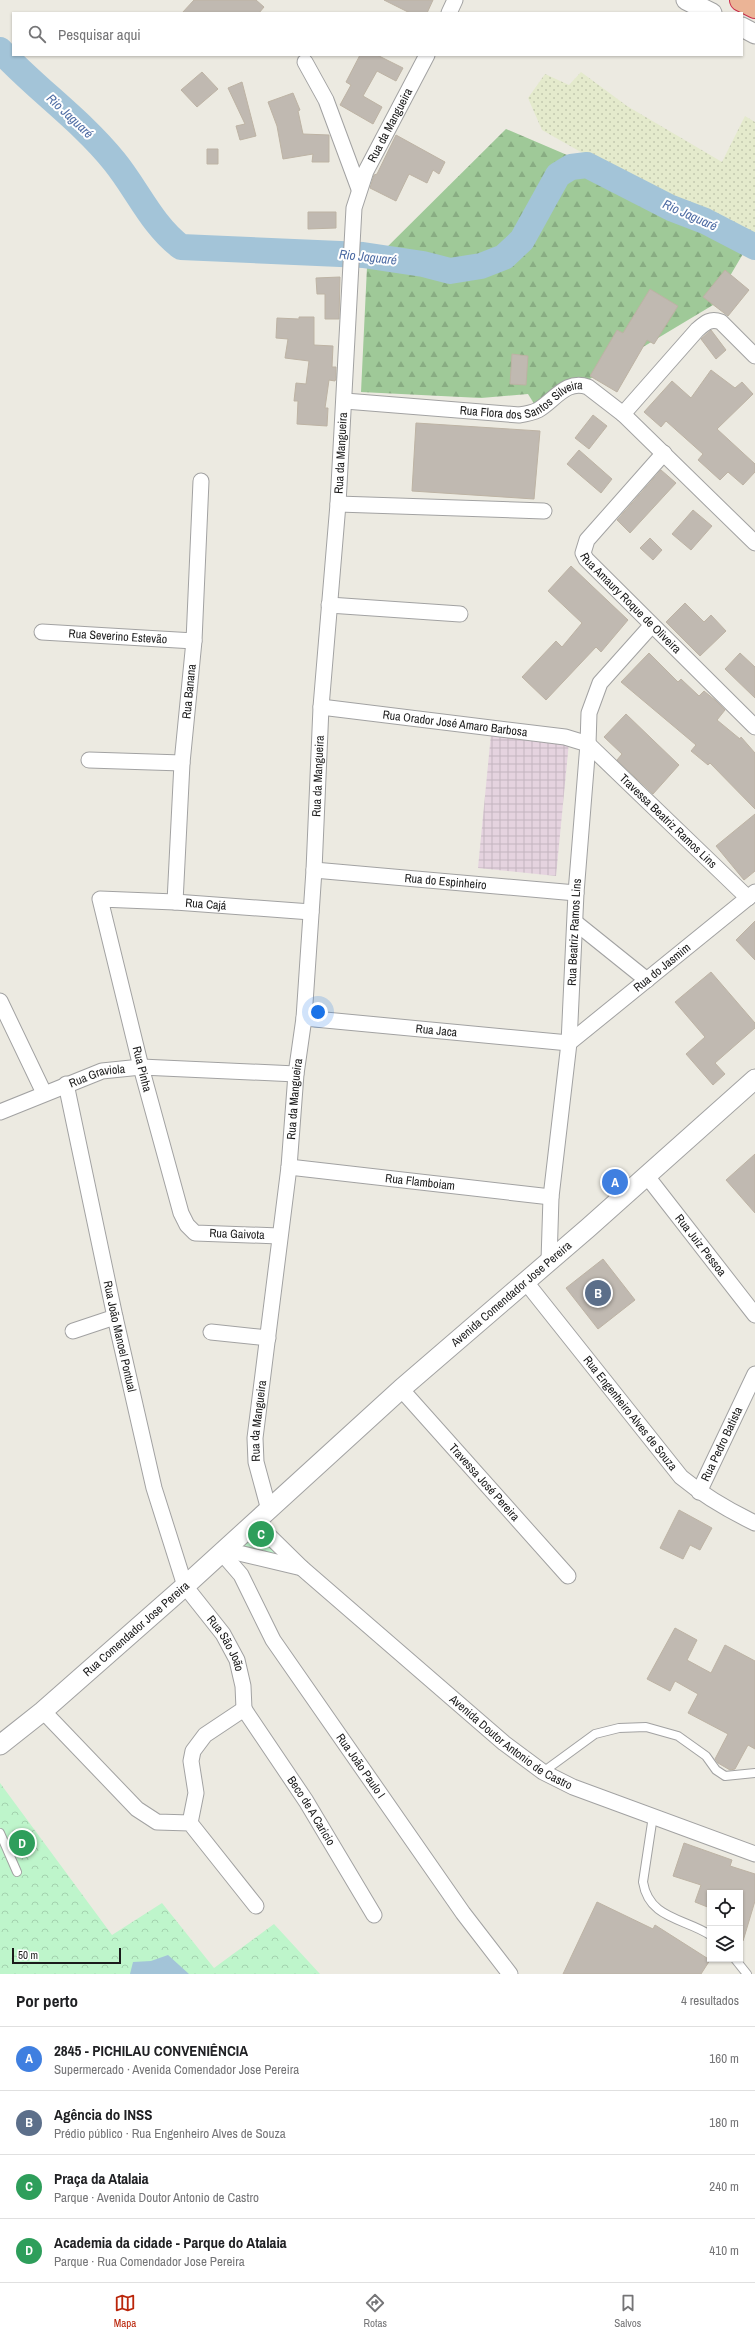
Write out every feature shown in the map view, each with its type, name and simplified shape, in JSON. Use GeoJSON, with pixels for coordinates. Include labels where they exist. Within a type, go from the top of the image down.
{"type":"FeatureCollection","features":[{"type":"Feature","properties":{"kind":"highway"},"geometry":{"type":"LineString","coordinates":[[742,0],[755,7]]}},
{"type":"Feature","properties":{"kind":"street"},"geometry":{"type":"LineString","coordinates":[[449,12],[455,0]]}},
{"type":"Feature","properties":{"kind":"street"},"geometry":{"type":"LineString","coordinates":[[686,0],[710,12]]}},
{"type":"Feature","properties":{"kind":"street"},"geometry":{"type":"LineString","coordinates":[[743,28],[755,34]]}},
{"type":"Feature","properties":{"kind":"street","name":"Rua da Mangueira"},"geometry":{"type":"LineString","coordinates":[[269,1510],[256,1462],[255,1438],[279,1236],[290,1168],[296,1074],[304,1018],[314,870],[320,707],[338,504],[345,401],[354,208],[366,171],[390,130],[427,56]]}},
{"type":"Feature","properties":{"kind":"street"},"geometry":{"type":"LineString","coordinates":[[305,62],[326,100],[359,189]]}},
{"type":"Feature","properties":{"kind":"street"},"geometry":{"type":"LineString","coordinates":[[623,414],[697,330],[709,321],[714,320],[721,322],[755,356]]}},
{"type":"Feature","properties":{"kind":"street","name":"Rua Flora dos Santos Silveira"},"geometry":{"type":"LineString","coordinates":[[345,401],[519,414],[538,410],[563,390],[576,384],[588,387],[623,414],[755,543]]}},
{"type":"Feature","properties":{"kind":"street","name":"Rua Amaury Roque de Oliveira"},"geometry":{"type":"LineString","coordinates":[[664,453],[587,540],[583,553],[586,559],[651,626],[755,727]]}},
{"type":"Feature","properties":{"kind":"street","name":"Rua Banana"},"geometry":{"type":"LineString","coordinates":[[175,902],[182,763],[194,641],[201,481]]}},
{"type":"Feature","properties":{"kind":"street"},"geometry":{"type":"LineString","coordinates":[[338,504],[544,511]]}},
{"type":"Feature","properties":{"kind":"street"},"geometry":{"type":"LineString","coordinates":[[329,605],[460,614]]}},
{"type":"Feature","properties":{"kind":"street","name":"Rua Beatriz Ramos Lins"},"geometry":{"type":"LineString","coordinates":[[549,1260],[551,1197],[569,1043],[576,923],[576,894],[588,744],[588,713],[600,683],[651,626]]}},
{"type":"Feature","properties":{"kind":"street","name":"Rua Severino Estevão"},"geometry":{"type":"LineString","coordinates":[[42,632],[194,641]]}},
{"type":"Feature","properties":{"kind":"street","name":"Rua Orador José Amaro Barbosa"},"geometry":{"type":"LineString","coordinates":[[320,707],[565,736],[588,744]]}},
{"type":"Feature","properties":{"kind":"street","name":"Travessa Beatriz Ramos Lins"},"geometry":{"type":"LineString","coordinates":[[588,744],[751,895]]}},
{"type":"Feature","properties":{"kind":"street"},"geometry":{"type":"LineString","coordinates":[[89,760],[182,763]]}},
{"type":"Feature","properties":{"kind":"street","name":"Rua do Espinheiro"},"geometry":{"type":"LineString","coordinates":[[314,870],[576,894]]}},
{"type":"Feature","properties":{"kind":"street","name":"Rua do Jasmim"},"geometry":{"type":"LineString","coordinates":[[569,1043],[751,895]]}},
{"type":"Feature","properties":{"kind":"street","name":"Rua Cajá"},"geometry":{"type":"LineString","coordinates":[[100,899],[175,902],[311,912]]}},
{"type":"Feature","properties":{"kind":"street","name":"Rua Pinha"},"geometry":{"type":"LineString","coordinates":[[100,899],[141,1067],[180,1213],[187,1225],[195,1233]]}},
{"type":"Feature","properties":{"kind":"street"},"geometry":{"type":"LineString","coordinates":[[576,923],[647,980]]}},
{"type":"Feature","properties":{"kind":"street"},"geometry":{"type":"LineString","coordinates":[[0,1001],[44,1093]]}},
{"type":"Feature","properties":{"kind":"street","name":"Rua Jaca"},"geometry":{"type":"LineString","coordinates":[[304,1018],[569,1043]]}},
{"type":"Feature","properties":{"kind":"street","name":"Rua Graviola"},"geometry":{"type":"LineString","coordinates":[[0,1112],[66,1084],[102,1071],[141,1067],[296,1074]]}},
{"type":"Feature","properties":{"kind":"street","name":"Avenida Comendador Jose Pereira"},"geometry":{"type":"LineString","coordinates":[[269,1510],[401,1389],[755,1079]]}},
{"type":"Feature","properties":{"kind":"street","name":"Rua João Manoel Pontual"},"geometry":{"type":"LineString","coordinates":[[66,1084],[115,1317],[154,1488],[185,1586]]}},
{"type":"Feature","properties":{"kind":"street","name":"Rua Flamboiam"},"geometry":{"type":"LineString","coordinates":[[290,1168],[551,1197]]}},
{"type":"Feature","properties":{"kind":"street","name":"Rua Juiz Pessoa"},"geometry":{"type":"LineString","coordinates":[[646,1175],[755,1315]]}},
{"type":"Feature","properties":{"kind":"street","name":"Rua Gaivota"},"geometry":{"type":"LineString","coordinates":[[195,1233],[279,1236]]}},
{"type":"Feature","properties":{"kind":"street","name":"Rua Engenheiro Alves de Souza"},"geometry":{"type":"LineString","coordinates":[[525,1281],[664,1457],[681,1476],[699,1492],[724,1509],[755,1523]]}},
{"type":"Feature","properties":{"kind":"street"},"geometry":{"type":"LineString","coordinates":[[73,1331],[115,1317]]}},
{"type":"Feature","properties":{"kind":"street"},"geometry":{"type":"LineString","coordinates":[[211,1332],[268,1338]]}},
{"type":"Feature","properties":{"kind":"street","name":"Rua Pedro Batista"},"geometry":{"type":"LineString","coordinates":[[699,1492],[755,1374]]}},
{"type":"Feature","properties":{"kind":"street","name":"Travessa José Pereira"},"geometry":{"type":"LineString","coordinates":[[401,1389],[568,1576]]}},
{"type":"Feature","properties":{"kind":"street","name":"Rua Comendador Jose Pereira"},"geometry":{"type":"LineString","coordinates":[[0,1745],[43,1711],[269,1510]]}},
{"type":"Feature","properties":{"kind":"street","name":"Avenida Doutor Antonio de Castro"},"geometry":{"type":"LineString","coordinates":[[256,1523],[304,1569],[504,1743],[543,1772],[572,1787],[755,1854]]}},
{"type":"Feature","properties":{"kind":"street","name":"Avenida Doutor Antonio de Castro"},"geometry":{"type":"LineString","coordinates":[[224,1551],[304,1569]]}},
{"type":"Feature","properties":{"kind":"street","name":"Rua João Paulo I"},"geometry":{"type":"LineString","coordinates":[[224,1551],[242,1575],[273,1640],[459,1907],[510,1974]]}},
{"type":"Feature","properties":{"kind":"street","name":"Rua São João"},"geometry":{"type":"LineString","coordinates":[[185,1586],[223,1634],[238,1660],[243,1686],[244,1709]]}},
{"type":"Feature","properties":{"kind":"street"},"geometry":{"type":"LineString","coordinates":[[190,1823],[196,1793],[191,1761],[193,1751],[205,1735],[244,1709]]}},
{"type":"Feature","properties":{"kind":"street","name":"Beco de A Caricio"},"geometry":{"type":"LineString","coordinates":[[244,1709],[306,1801],[374,1915]]}},
{"type":"Feature","properties":{"kind":"street"},"geometry":{"type":"LineString","coordinates":[[43,1711],[137,1809],[157,1822],[190,1823],[256,1906]]}},
{"type":"Feature","properties":{"kind":"lane"},"geometry":{"type":"LineString","coordinates":[[543,1772],[595,1734],[619,1728],[646,1727],[678,1736],[706,1756],[716,1770],[724,1776],[755,1773]]}},
{"type":"Feature","properties":{"kind":"lane"},"geometry":{"type":"LineString","coordinates":[[653,1816],[643,1882],[644,1891],[649,1900],[664,1915],[707,1933]]}},
{"type":"Feature","properties":{"kind":"lane"},"geometry":{"type":"LineString","coordinates":[[0,1833],[17,1872]]}},
{"type":"Feature","properties":{"kind":"lane"},"geometry":{"type":"LineString","coordinates":[[737,1962],[747,1974]]}},
{"type":"Feature","properties":{"kind":"shaded area"},"geometry":{"type":"Polygon","coordinates":[[[491,734],[569,742],[556,876],[478,868],[491,734]]]}},
{"type":"Feature","properties":{"kind":"green space"},"geometry":{"type":"Polygon","coordinates":[[[581,72],[627,106],[722,162],[745,116],[755,122],[755,247],[678,207],[542,130],[528,98],[545,74],[569,85],[581,72]]]}},
{"type":"Feature","properties":{"kind":"green space"},"geometry":{"type":"Polygon","coordinates":[[[506,129],[754,235],[713,305],[538,410],[528,394],[481,398],[361,392],[367,267],[506,129]]]}},
{"type":"Feature","properties":{"kind":"green space"},"geometry":{"type":"Polygon","coordinates":[[[264,1521],[290,1561],[235,1547],[264,1521]]]}},
{"type":"Feature","properties":{"kind":"green space"},"geometry":{"type":"Polygon","coordinates":[[[0,1783],[112,1935],[162,1903],[214,1968],[274,1924],[320,1974],[0,1974],[0,1783]]]}},
{"type":"Feature","properties":{"kind":"water"},"geometry":{"type":"Polygon","coordinates":[[[168,1955],[189,1974],[130,1974],[133,1962],[151,1961],[168,1955]]]}},
{"type":"Feature","properties":{"kind":"building"},"geometry":{"type":"Polygon","coordinates":[[[194,0],[256,0],[264,7],[260,12],[183,12],[194,0]]]}},
{"type":"Feature","properties":{"kind":"building"},"geometry":{"type":"Polygon","coordinates":[[[384,0],[433,0],[427,12],[408,12],[384,0]]]}},
{"type":"Feature","properties":{"kind":"building"},"geometry":{"type":"Polygon","coordinates":[[[359,56],[379,56],[403,68],[396,81],[377,71],[363,96],[382,107],[373,124],[340,105],[351,85],[346,82],[359,56]]]}},
{"type":"Feature","properties":{"kind":"building"},"geometry":{"type":"Polygon","coordinates":[[[202,72],[218,89],[197,107],[181,90],[202,72]]]}},
{"type":"Feature","properties":{"kind":"building"},"geometry":{"type":"Polygon","coordinates":[[[242,82],[256,136],[240,140],[236,126],[245,124],[228,88],[242,82]]]}},
{"type":"Feature","properties":{"kind":"building"},"geometry":{"type":"Polygon","coordinates":[[[293,93],[300,110],[298,111],[303,134],[329,135],[329,162],[312,162],[313,154],[283,159],[277,126],[268,102],[293,93]]]}},
{"type":"Feature","properties":{"kind":"building"},"geometry":{"type":"Polygon","coordinates":[[[396,135],[445,162],[439,174],[433,170],[427,183],[409,174],[396,201],[370,188],[374,175],[377,174],[396,135]]]}},
{"type":"Feature","properties":{"kind":"building"},"geometry":{"type":"Polygon","coordinates":[[[207,149],[218,149],[218,164],[207,164],[207,149]]]}},
{"type":"Feature","properties":{"kind":"building"},"geometry":{"type":"Polygon","coordinates":[[[308,212],[336,212],[336,228],[308,229],[308,212]]]}},
{"type":"Feature","properties":{"kind":"building"},"geometry":{"type":"Polygon","coordinates":[[[725,270],[749,290],[728,316],[703,297],[725,270]]]}},
{"type":"Feature","properties":{"kind":"building"},"geometry":{"type":"Polygon","coordinates":[[[340,277],[339,319],[325,319],[325,294],[317,294],[316,278],[340,277]]]}},
{"type":"Feature","properties":{"kind":"building"},"geometry":{"type":"Polygon","coordinates":[[[650,289],[678,306],[654,344],[647,340],[617,392],[590,376],[617,330],[623,333],[650,289]]]}},
{"type":"Feature","properties":{"kind":"building"},"geometry":{"type":"Polygon","coordinates":[[[299,317],[314,317],[314,345],[333,346],[332,367],[336,367],[336,378],[335,381],[329,380],[325,408],[328,408],[327,426],[297,424],[298,401],[294,401],[296,383],[306,384],[309,361],[285,358],[288,339],[276,338],[277,318],[299,319],[299,317]]]}},
{"type":"Feature","properties":{"kind":"building"},"geometry":{"type":"Polygon","coordinates":[[[711,330],[726,350],[716,359],[701,339],[711,330]]]}},
{"type":"Feature","properties":{"kind":"building"},"geometry":{"type":"Polygon","coordinates":[[[512,354],[528,356],[526,385],[510,384],[512,354]]]}},
{"type":"Feature","properties":{"kind":"building"},"geometry":{"type":"Polygon","coordinates":[[[711,370],[735,388],[742,382],[753,394],[717,429],[755,464],[755,472],[743,485],[728,472],[720,480],[698,460],[703,454],[666,421],[661,427],[644,412],[672,381],[691,398],[711,370]]]}},
{"type":"Feature","properties":{"kind":"building"},"geometry":{"type":"Polygon","coordinates":[[[593,415],[607,426],[589,449],[575,438],[593,415]]]}},
{"type":"Feature","properties":{"kind":"building"},"geometry":{"type":"Polygon","coordinates":[[[416,423],[540,431],[534,499],[412,491],[416,423]]]}},
{"type":"Feature","properties":{"kind":"building"},"geometry":{"type":"Polygon","coordinates":[[[579,450],[612,479],[601,493],[567,464],[579,450]]]}},
{"type":"Feature","properties":{"kind":"building"},"geometry":{"type":"Polygon","coordinates":[[[661,470],[676,483],[630,533],[617,520],[661,470]]]}},
{"type":"Feature","properties":{"kind":"building"},"geometry":{"type":"Polygon","coordinates":[[[693,510],[712,526],[691,550],[672,534],[693,510]]]}},
{"type":"Feature","properties":{"kind":"building"},"geometry":{"type":"Polygon","coordinates":[[[650,538],[662,550],[653,560],[640,548],[650,538]]]}},
{"type":"Feature","properties":{"kind":"building"},"geometry":{"type":"Polygon","coordinates":[[[571,566],[628,620],[601,652],[596,647],[546,700],[522,677],[556,641],[562,647],[582,623],[548,591],[571,566]]]}},
{"type":"Feature","properties":{"kind":"building"},"geometry":{"type":"Polygon","coordinates":[[[685,603],[704,622],[711,615],[726,631],[700,656],[666,622],[685,603]]]}},
{"type":"Feature","properties":{"kind":"building"},"geometry":{"type":"Polygon","coordinates":[[[649,653],[678,682],[681,679],[699,696],[704,691],[715,700],[725,710],[717,720],[740,739],[741,737],[755,753],[755,809],[710,763],[708,765],[691,751],[696,745],[621,682],[649,653]]]}},
{"type":"Feature","properties":{"kind":"building"},"geometry":{"type":"Polygon","coordinates":[[[740,653],[755,667],[755,698],[725,669],[740,653]]]}},
{"type":"Feature","properties":{"kind":"building"},"geometry":{"type":"Polygon","coordinates":[[[626,714],[679,765],[653,794],[617,760],[622,754],[604,737],[626,714]]]}},
{"type":"Feature","properties":{"kind":"building"},"geometry":{"type":"Polygon","coordinates":[[[755,814],[755,871],[744,880],[716,846],[755,814]]]}},
{"type":"Feature","properties":{"kind":"building"},"geometry":{"type":"Polygon","coordinates":[[[755,921],[755,960],[736,940],[755,921]]]}},
{"type":"Feature","properties":{"kind":"building"},"geometry":{"type":"Polygon","coordinates":[[[711,972],[755,1023],[755,1028],[715,1063],[725,1074],[713,1085],[686,1054],[705,1037],[675,1002],[711,972]]]}},
{"type":"Feature","properties":{"kind":"building"},"geometry":{"type":"Polygon","coordinates":[[[755,1154],[755,1213],[726,1180],[755,1154]]]}},
{"type":"Feature","properties":{"kind":"building"},"geometry":{"type":"Polygon","coordinates":[[[603,1259],[635,1300],[598,1329],[566,1288],[603,1259]]]}},
{"type":"Feature","properties":{"kind":"building"},"geometry":{"type":"Polygon","coordinates":[[[679,1510],[712,1528],[700,1550],[690,1545],[683,1559],[660,1548],[679,1510]]]}},
{"type":"Feature","properties":{"kind":"building"},"geometry":{"type":"Polygon","coordinates":[[[675,1628],[697,1640],[687,1660],[711,1673],[725,1645],[755,1661],[755,1749],[748,1745],[735,1769],[730,1770],[718,1763],[715,1759],[728,1734],[688,1713],[698,1694],[675,1681],[670,1691],[647,1679],[675,1628]]]}},
{"type":"Feature","properties":{"kind":"building"},"geometry":{"type":"Polygon","coordinates":[[[684,1843],[732,1860],[730,1866],[755,1874],[755,1901],[743,1941],[743,1890],[707,1890],[707,1907],[695,1902],[701,1885],[673,1876],[684,1843]]]}},
{"type":"Feature","properties":{"kind":"building"},"geometry":{"type":"Polygon","coordinates":[[[597,1902],[653,1929],[655,1925],[707,1958],[707,1962],[709,1962],[701,1974],[563,1974],[597,1902]]]}},
{"type":"Feature","properties":{"kind":"waterway","name":"Rio Jaguaré"},"geometry":{"type":"LineString","coordinates":[[0,50],[28,78],[87,131],[101,146],[114,161],[161,228],[181,247],[363,255],[423,264],[450,271],[481,266],[504,257],[522,240],[558,175],[571,167],[587,165],[671,208],[705,221],[755,247]]}},
{"type":"Feature","properties":{"kind":"place","name":"2845 - PICHILAU CONVENIÊNCIA"},"geometry":{"type":"Point","coordinates":[615,1182]}},
{"type":"Feature","properties":{"kind":"place","name":"Agência do INSS"},"geometry":{"type":"Point","coordinates":[598,1293]}},
{"type":"Feature","properties":{"kind":"place","name":"Praça da Atalaia"},"geometry":{"type":"Point","coordinates":[261,1534]}},
{"type":"Feature","properties":{"kind":"place","name":"Academia da cidade - Parque do Atalaia"},"geometry":{"type":"Point","coordinates":[22,1843]}}]}
